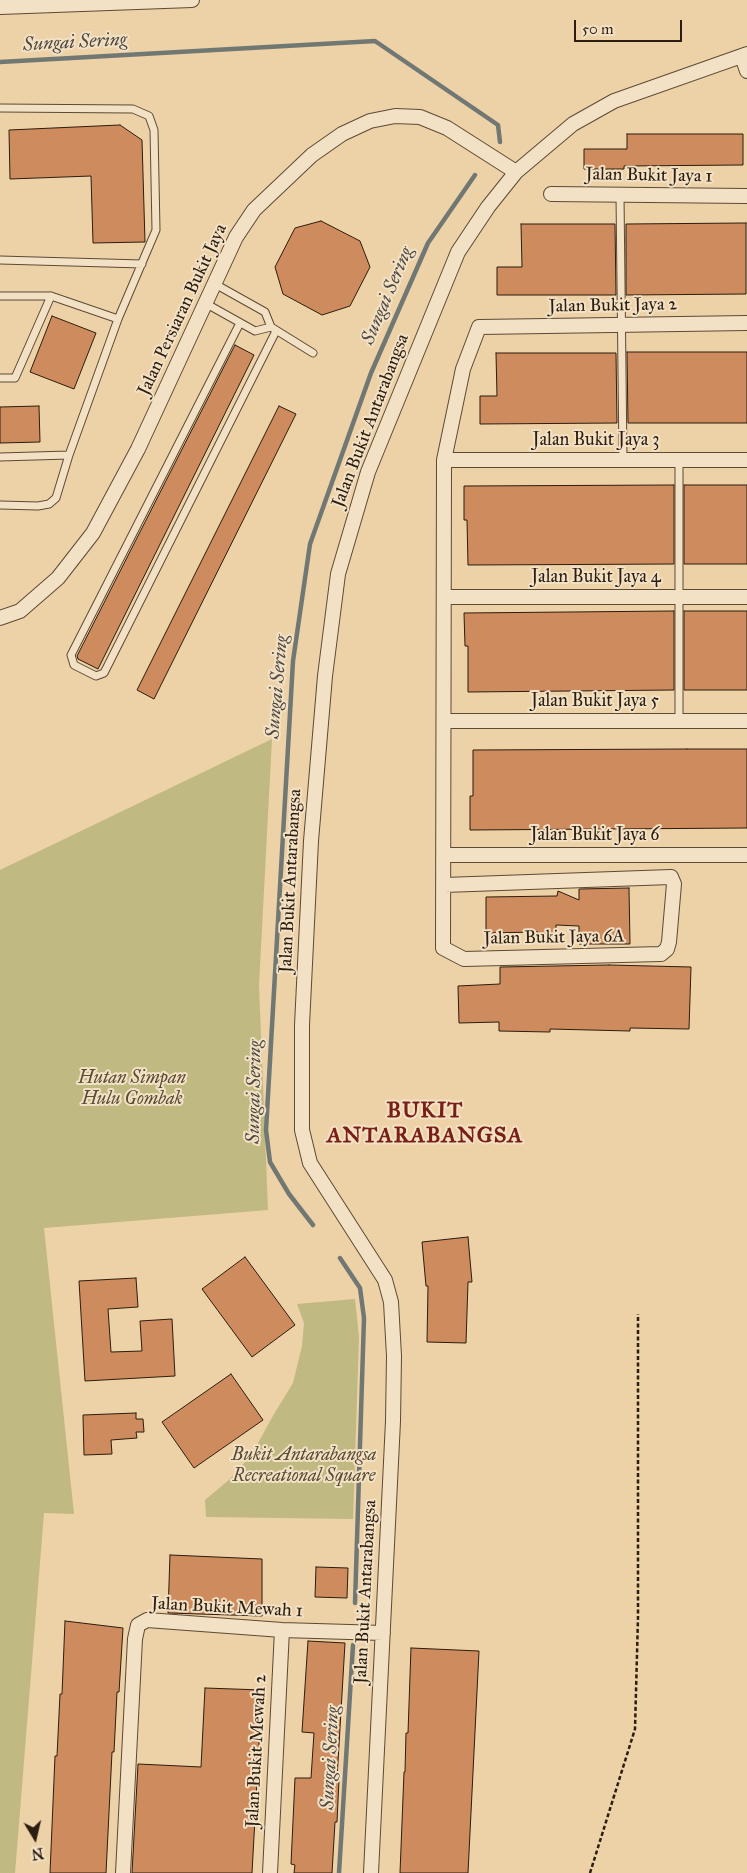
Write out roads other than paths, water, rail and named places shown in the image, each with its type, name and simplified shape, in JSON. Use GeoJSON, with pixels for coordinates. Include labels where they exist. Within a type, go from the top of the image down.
{"type":"FeatureCollection","features":[{"type":"Feature","properties":{"kind":"street"},"geometry":{"type":"LineString","coordinates":[[0,7],[192,0]]}},
{"type":"Feature","properties":{"kind":"street"},"geometry":{"type":"LineString","coordinates":[[744,55],[747,71]]}},
{"type":"Feature","properties":{"kind":"street","name":"Jalan Bukit Antarabangsa"},"geometry":{"type":"LineString","coordinates":[[371,1873],[393,1421],[394,1356],[392,1302],[385,1280],[310,1163],[302,1130],[302,1025],[311,841],[325,676],[338,574],[368,472],[458,252],[488,207],[516,172],[573,124],[614,101],[744,55]]}},
{"type":"Feature","properties":{"kind":"street","name":"Jalan Persiaran Bukit Jaya"},"geometry":{"type":"LineString","coordinates":[[0,618],[20,611],[58,578],[93,533],[138,449],[236,238],[254,210],[312,155],[342,134],[370,122],[395,116],[420,117],[447,128],[516,172]]}},
{"type":"Feature","properties":{"kind":"street","name":"Jalan Bukit Jaya 1"},"geometry":{"type":"LineString","coordinates":[[551,194],[747,196]]}},
{"type":"Feature","properties":{"kind":"street","name":"Jalan Bukit Jaya 2"},"geometry":{"type":"LineString","coordinates":[[444,460],[463,369],[479,327],[747,323]]}},
{"type":"Feature","properties":{"kind":"street"},"geometry":{"type":"LineString","coordinates":[[444,460],[444,885]]}},
{"type":"Feature","properties":{"kind":"street","name":"Jalan Bukit Jaya 3"},"geometry":{"type":"LineString","coordinates":[[444,460],[747,460]]}},
{"type":"Feature","properties":{"kind":"street","name":"Jalan Bukit Jaya 4"},"geometry":{"type":"LineString","coordinates":[[444,597],[747,597]]}},
{"type":"Feature","properties":{"kind":"street","name":"Jalan Bukit Jaya 5"},"geometry":{"type":"LineString","coordinates":[[444,721],[747,721]]}},
{"type":"Feature","properties":{"kind":"street","name":"Jalan Bukit Jaya 6"},"geometry":{"type":"LineString","coordinates":[[444,855],[747,855]]}},
{"type":"Feature","properties":{"kind":"street","name":"Jalan Bukit Jaya 6A"},"geometry":{"type":"LineString","coordinates":[[671,877],[674,884],[667,949],[661,954],[464,959],[443,948],[444,885],[671,877]]}},
{"type":"Feature","properties":{"kind":"street","name":"Jalan Bukit Mewah 1"},"geometry":{"type":"LineString","coordinates":[[123,1873],[135,1639],[138,1625],[147,1620],[282,1630],[383,1633]]}},
{"type":"Feature","properties":{"kind":"street","name":"Jalan Bukit Mewah 2"},"geometry":{"type":"LineString","coordinates":[[270,1873],[282,1630]]}},
{"type":"Feature","properties":{"kind":"lane"},"geometry":{"type":"LineString","coordinates":[[0,108],[133,109],[149,116],[154,130],[156,230],[118,319],[69,455],[56,498],[49,504],[0,505]]}},
{"type":"Feature","properties":{"kind":"lane"},"geometry":{"type":"LineString","coordinates":[[620,194],[623,460]]}},
{"type":"Feature","properties":{"kind":"lane"},"geometry":{"type":"LineString","coordinates":[[0,260],[142,264]]}},
{"type":"Feature","properties":{"kind":"lane"},"geometry":{"type":"LineString","coordinates":[[215,284],[265,312],[274,329],[313,353]]}},
{"type":"Feature","properties":{"kind":"lane"},"geometry":{"type":"LineString","coordinates":[[0,296],[51,296],[118,319]]}},
{"type":"Feature","properties":{"kind":"lane"},"geometry":{"type":"LineString","coordinates":[[0,378],[15,378],[51,296]]}},
{"type":"Feature","properties":{"kind":"lane"},"geometry":{"type":"LineString","coordinates":[[205,303],[255,331],[274,329]]}},
{"type":"Feature","properties":{"kind":"lane"},"geometry":{"type":"LineString","coordinates":[[240,323],[71,655],[74,665],[96,676],[104,673],[274,329]]}},
{"type":"Feature","properties":{"kind":"lane"},"geometry":{"type":"LineString","coordinates":[[0,457],[69,455]]}},
{"type":"Feature","properties":{"kind":"lane"},"geometry":{"type":"LineString","coordinates":[[679,460],[679,721]]}},
{"type":"Feature","properties":{"kind":"waterway","name":"Sungai Sering"},"geometry":{"type":"LineString","coordinates":[[0,62],[375,41],[498,125],[500,142]]}},
{"type":"Feature","properties":{"kind":"waterway","name":"Sungai Sering"},"geometry":{"type":"LineString","coordinates":[[313,1225],[289,1194],[270,1162],[266,1130],[293,661],[310,544],[371,373],[428,243],[475,175]]}},
{"type":"Feature","properties":{"kind":"waterway","name":"Sungai Sering"},"geometry":{"type":"LineString","coordinates":[[340,1258],[360,1288],[364,1318],[355,1603]]}},
{"type":"Feature","properties":{"kind":"waterway","name":"Sungai Sering"},"geometry":{"type":"LineString","coordinates":[[339,1873],[353,1645]]}},
{"type":"Feature","properties":{"kind":"district","name":"BUKIT ANTARABANGSA"},"geometry":{"type":"Point","coordinates":[425,1124]}},
{"type":"Feature","properties":{"kind":"park label","name":"Hutan Simpan Hulu Gombak"},"geometry":{"type":"Point","coordinates":[132,1089]}},
{"type":"Feature","properties":{"kind":"park label","name":"Bukit Antarabangsa Recreational Square"},"geometry":{"type":"Point","coordinates":[304,1466]}}]}
